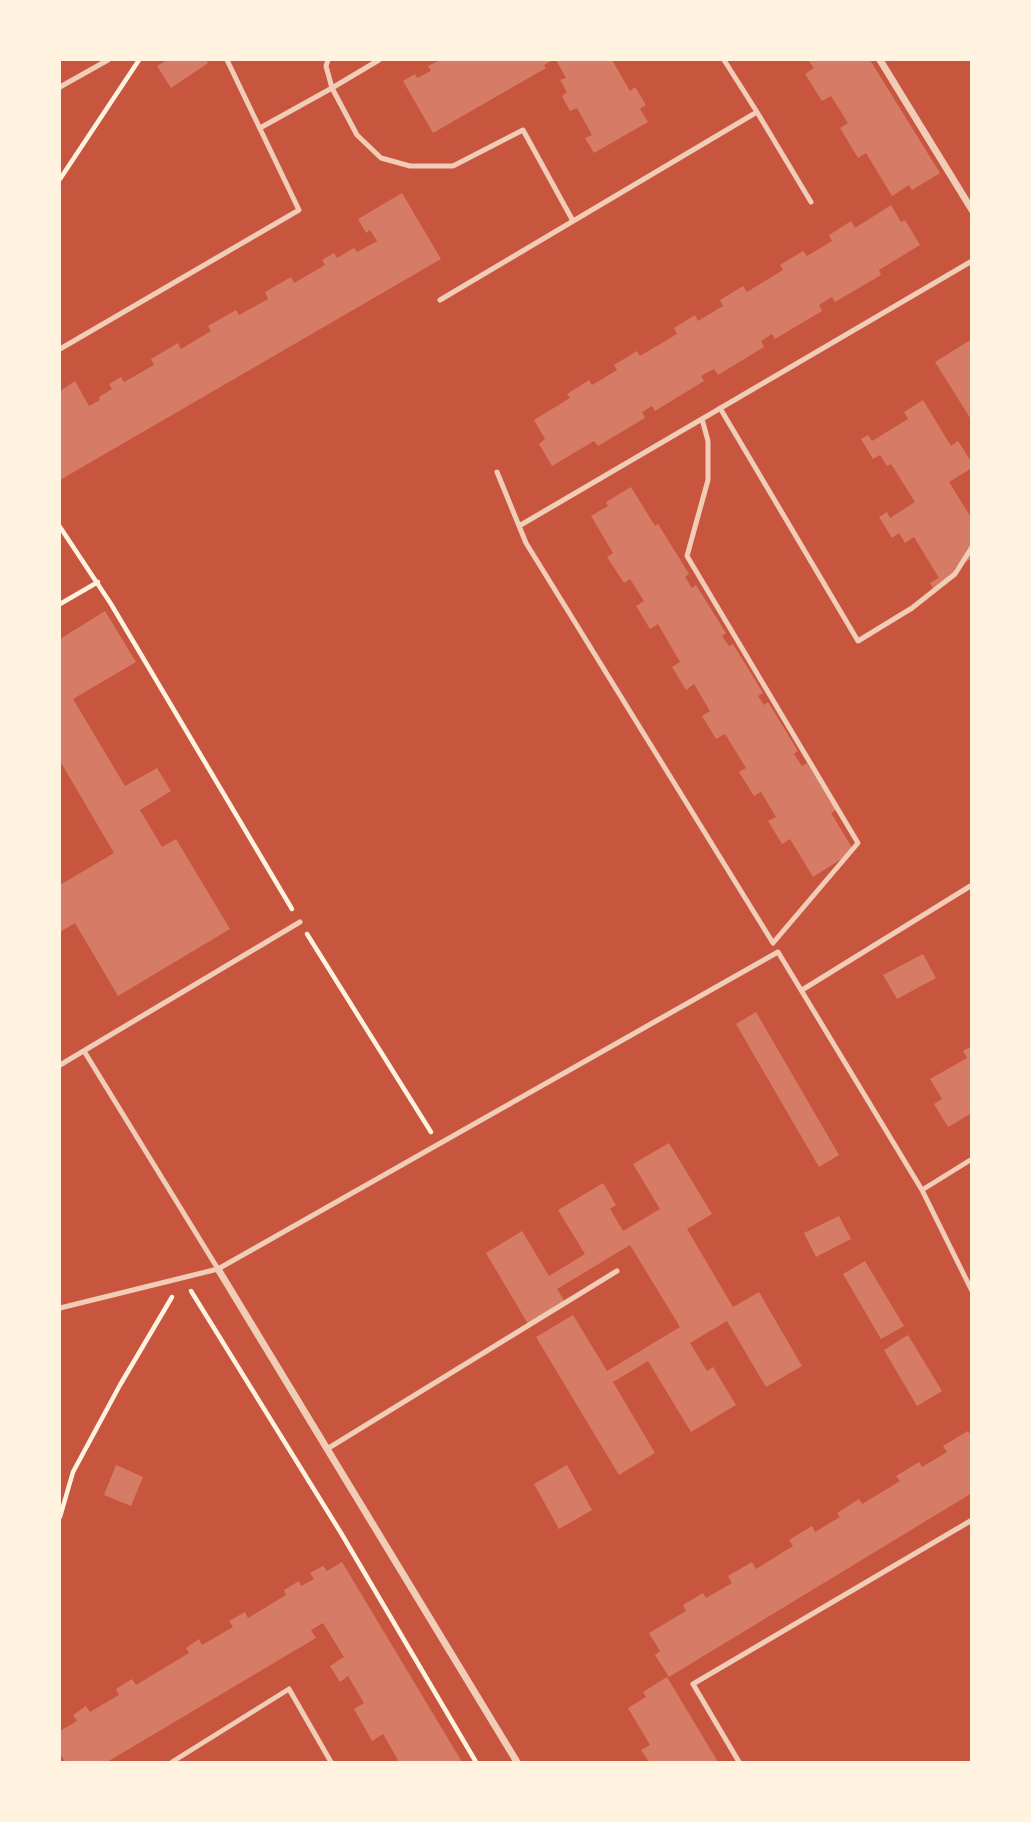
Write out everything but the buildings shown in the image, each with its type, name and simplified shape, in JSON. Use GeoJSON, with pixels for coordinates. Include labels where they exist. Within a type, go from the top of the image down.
{"type":"FeatureCollection","features":[{"type":"Feature","properties":{"kind":"street"},"geometry":{"type":"LineString","coordinates":[[880,60],[971,210]]}},
{"type":"Feature","properties":{"kind":"street"},"geometry":{"type":"LineString","coordinates":[[218,1269],[517,1762]]}},
{"type":"Feature","properties":{"kind":"lane"},"geometry":{"type":"LineString","coordinates":[[60,87],[108,60]]}},
{"type":"Feature","properties":{"kind":"lane"},"geometry":{"type":"LineString","coordinates":[[60,349],[299,210],[228,60]]}},
{"type":"Feature","properties":{"kind":"lane"},"geometry":{"type":"LineString","coordinates":[[328,60],[326,66],[332,88],[356,135],[381,158],[411,166],[453,166],[523,130],[573,221]]}},
{"type":"Feature","properties":{"kind":"lane"},"geometry":{"type":"LineString","coordinates":[[260,128],[379,60]]}},
{"type":"Feature","properties":{"kind":"lane"},"geometry":{"type":"LineString","coordinates":[[724,60],[811,202]]}},
{"type":"Feature","properties":{"kind":"lane"},"geometry":{"type":"LineString","coordinates":[[440,300],[757,112]]}},
{"type":"Feature","properties":{"kind":"lane"},"geometry":{"type":"LineString","coordinates":[[519,526],[971,261]]}},
{"type":"Feature","properties":{"kind":"lane"},"geometry":{"type":"LineString","coordinates":[[720,408],[858,641],[912,608],[955,574],[971,547]]}},
{"type":"Feature","properties":{"kind":"lane"},"geometry":{"type":"LineString","coordinates":[[702,419],[708,441],[708,480],[687,556],[858,842],[773,943]]}},
{"type":"Feature","properties":{"kind":"lane"},"geometry":{"type":"LineString","coordinates":[[497,472],[526,543],[922,1190],[971,1291]]}},
{"type":"Feature","properties":{"kind":"lane"},"geometry":{"type":"LineString","coordinates":[[802,990],[971,885]]}},
{"type":"Feature","properties":{"kind":"lane"},"geometry":{"type":"LineString","coordinates":[[60,1065],[300,922]]}},
{"type":"Feature","properties":{"kind":"lane"},"geometry":{"type":"LineString","coordinates":[[60,1308],[218,1269],[778,952]]}},
{"type":"Feature","properties":{"kind":"lane"},"geometry":{"type":"LineString","coordinates":[[84,1051],[218,1269]]}},
{"type":"Feature","properties":{"kind":"lane"},"geometry":{"type":"LineString","coordinates":[[922,1190],[971,1159]]}},
{"type":"Feature","properties":{"kind":"lane"},"geometry":{"type":"LineString","coordinates":[[327,1448],[617,1271]]}},
{"type":"Feature","properties":{"kind":"lane"},"geometry":{"type":"LineString","coordinates":[[740,1762],[693,1684],[971,1520]]}},
{"type":"Feature","properties":{"kind":"lane"},"geometry":{"type":"LineString","coordinates":[[172,1762],[289,1689],[331,1762]]}},
{"type":"Feature","properties":{"kind":"path"},"geometry":{"type":"LineString","coordinates":[[60,178],[139,60]]}},
{"type":"Feature","properties":{"kind":"path"},"geometry":{"type":"LineString","coordinates":[[60,527],[97,582],[300,922],[439,1145]]}},
{"type":"Feature","properties":{"kind":"path"},"geometry":{"type":"LineString","coordinates":[[60,604],[97,582]]}},
{"type":"Feature","properties":{"kind":"path"},"geometry":{"type":"LineString","coordinates":[[60,1517],[73,1472],[183,1278],[341,1532],[476,1762]]}}]}
